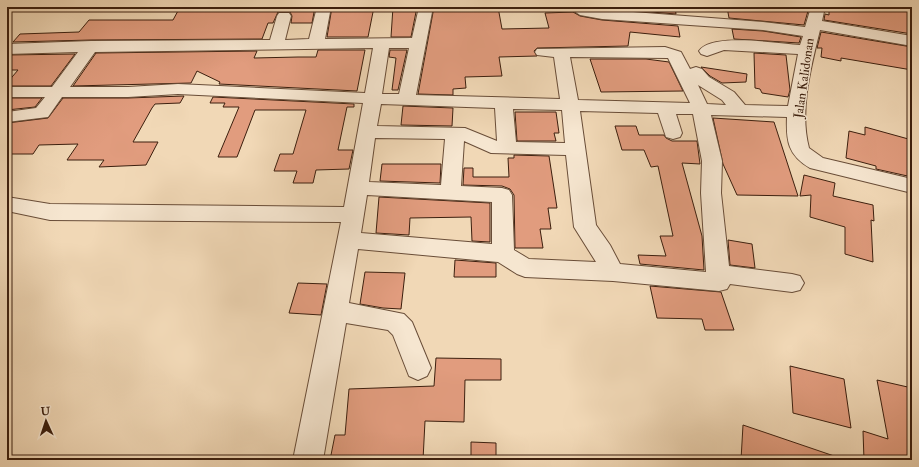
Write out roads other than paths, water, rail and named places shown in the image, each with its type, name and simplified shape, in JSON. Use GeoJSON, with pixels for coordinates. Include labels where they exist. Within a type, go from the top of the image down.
{"type":"FeatureCollection","features":[{"type":"Feature","properties":{"kind":"street"},"geometry":{"type":"LineString","coordinates":[[316,43],[324,7]]}},
{"type":"Feature","properties":{"kind":"street"},"geometry":{"type":"LineString","coordinates":[[406,100],[426,7]]}},
{"type":"Feature","properties":{"kind":"street"},"geometry":{"type":"LineString","coordinates":[[575,7],[585,12],[602,15],[811,28],[912,42]]}},
{"type":"Feature","properties":{"kind":"street","name":"Jalan Kalidonan"},"geometry":{"type":"LineString","coordinates":[[818,7],[811,28],[795,112],[797,144],[799,150],[806,158],[828,166],[912,186]]}},
{"type":"Feature","properties":{"kind":"street"},"geometry":{"type":"LineString","coordinates":[[276,44],[284,16]]}},
{"type":"Feature","properties":{"kind":"street"},"geometry":{"type":"LineString","coordinates":[[308,460],[349,240],[382,43]]}},
{"type":"Feature","properties":{"kind":"street"},"geometry":{"type":"LineString","coordinates":[[7,49],[91,46],[419,43]]}},
{"type":"Feature","properties":{"kind":"street"},"geometry":{"type":"LineString","coordinates":[[707,51],[713,47],[724,45],[807,50]]}},
{"type":"Feature","properties":{"kind":"street"},"geometry":{"type":"LineString","coordinates":[[7,117],[42,113],[91,46]]}},
{"type":"Feature","properties":{"kind":"street"},"geometry":{"type":"LineString","coordinates":[[349,240],[503,254],[525,268],[613,272],[719,282],[711,193],[712,161],[701,108],[675,55],[665,52],[543,52]]}},
{"type":"Feature","properties":{"kind":"street"},"geometry":{"type":"LineString","coordinates":[[561,52],[564,105],[570,149],[585,227],[602,251],[613,272]]}},
{"type":"Feature","properties":{"kind":"street"},"geometry":{"type":"LineString","coordinates":[[696,72],[703,81],[728,96],[740,110]]}},
{"type":"Feature","properties":{"kind":"street"},"geometry":{"type":"LineString","coordinates":[[7,92],[178,90],[374,97],[406,100],[795,112]]}},
{"type":"Feature","properties":{"kind":"street"},"geometry":{"type":"LineString","coordinates":[[504,103],[507,147]]}},
{"type":"Feature","properties":{"kind":"street"},"geometry":{"type":"LineString","coordinates":[[665,108],[673,133]]}},
{"type":"Feature","properties":{"kind":"street"},"geometry":{"type":"LineString","coordinates":[[368,132],[465,134],[491,147],[570,149]]}},
{"type":"Feature","properties":{"kind":"street"},"geometry":{"type":"LineString","coordinates":[[450,193],[455,134]]}},
{"type":"Feature","properties":{"kind":"street"},"geometry":{"type":"LineString","coordinates":[[358,188],[502,195],[503,254]]}},
{"type":"Feature","properties":{"kind":"street"},"geometry":{"type":"LineString","coordinates":[[7,204],[50,212],[353,215]]}},
{"type":"Feature","properties":{"kind":"street"},"geometry":{"type":"LineString","coordinates":[[719,274],[792,283]]}},
{"type":"Feature","properties":{"kind":"street"},"geometry":{"type":"LineString","coordinates":[[335,311],[388,319],[401,325],[418,368]]}}]}
